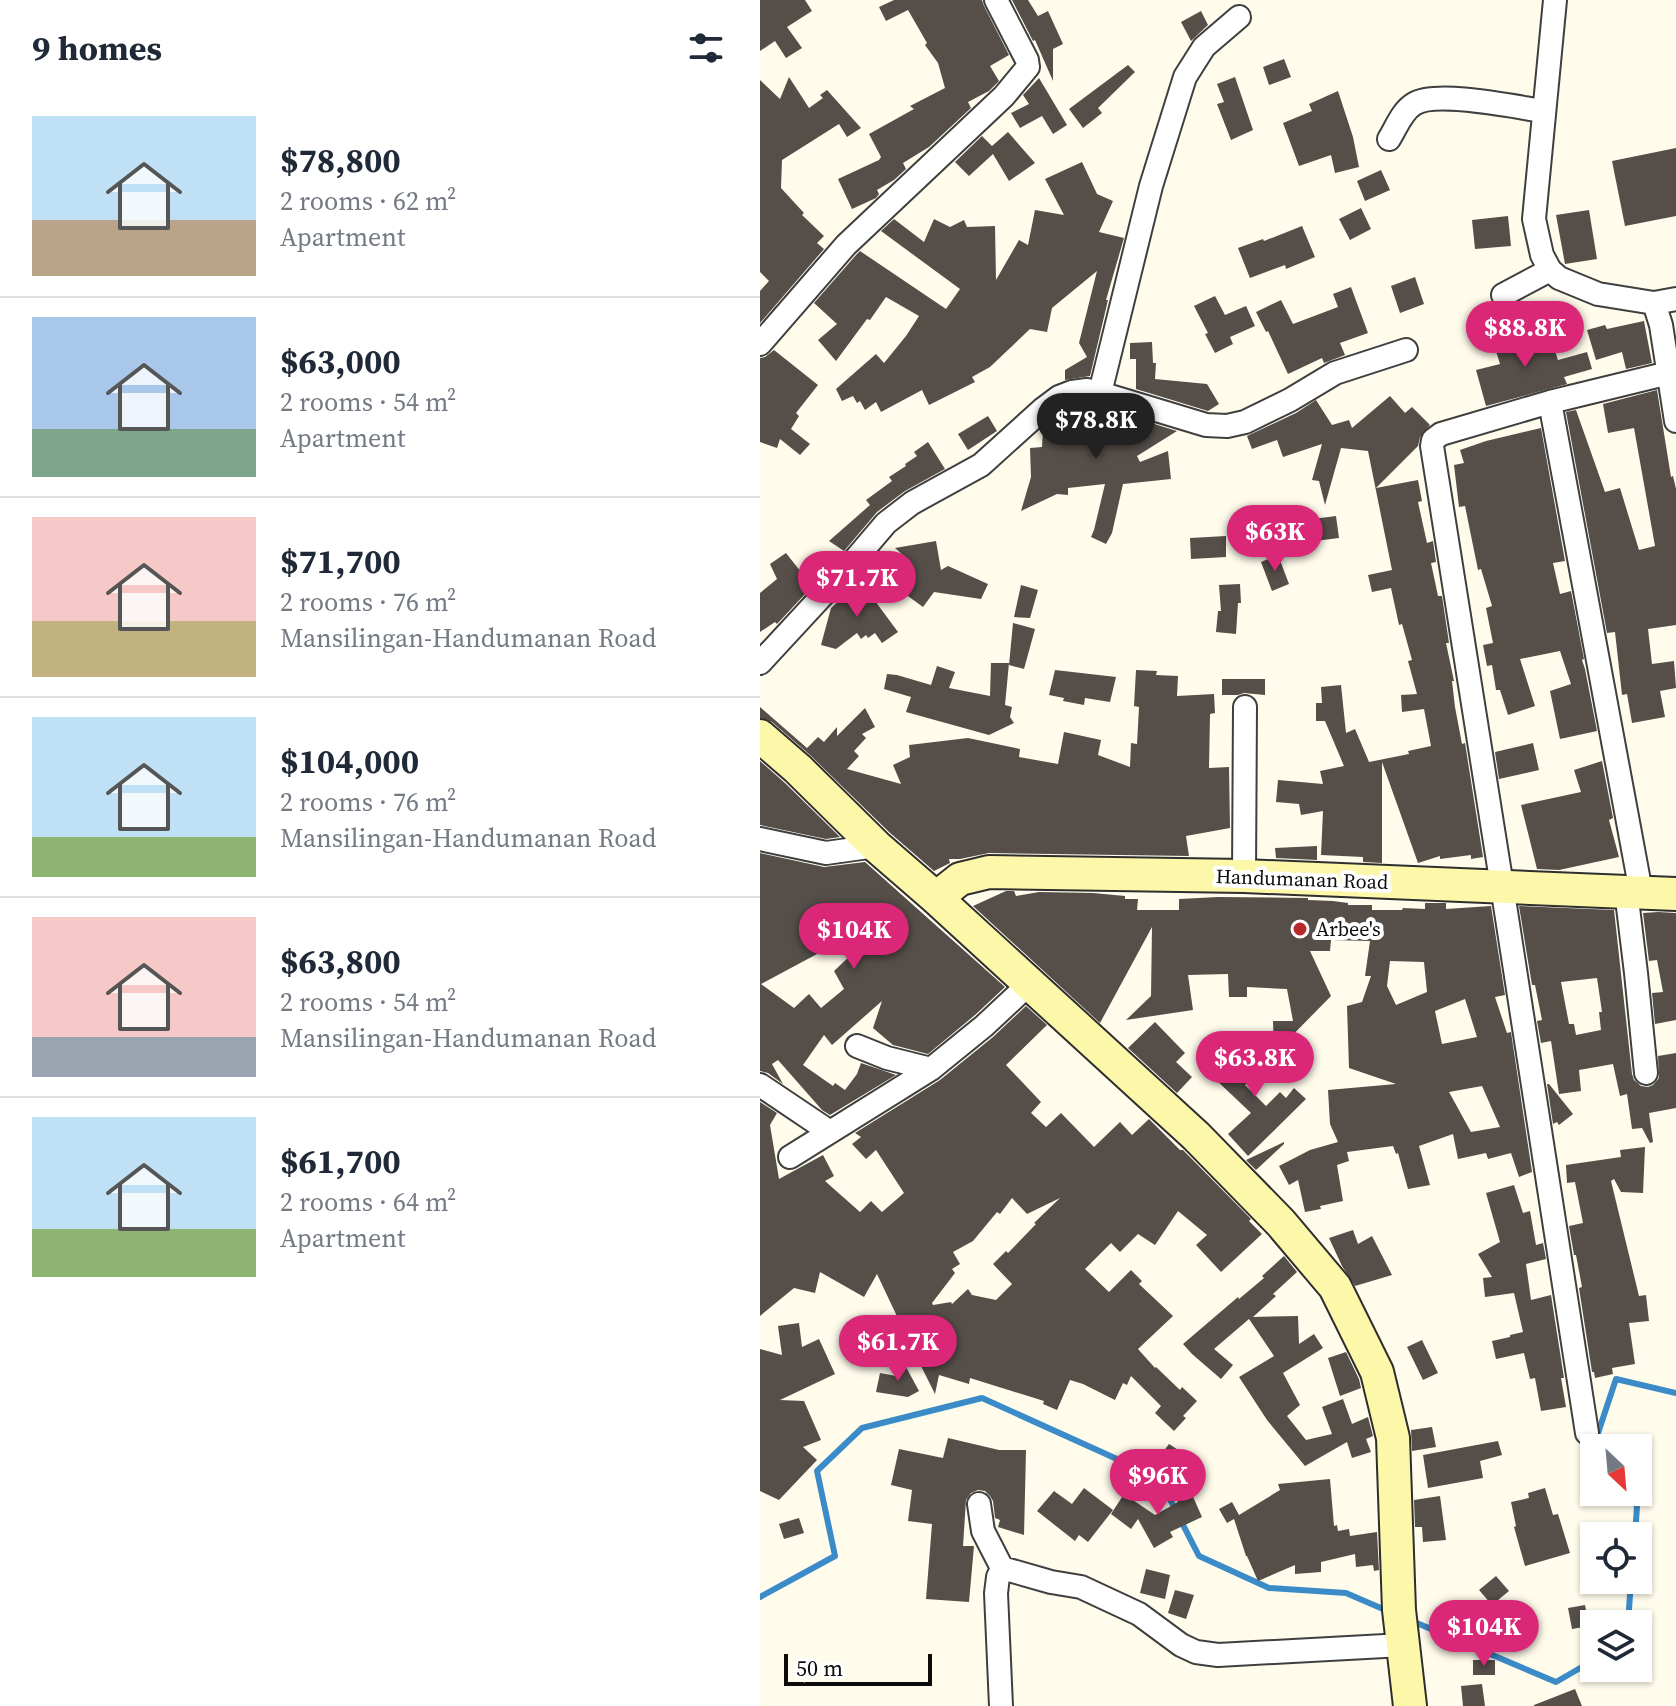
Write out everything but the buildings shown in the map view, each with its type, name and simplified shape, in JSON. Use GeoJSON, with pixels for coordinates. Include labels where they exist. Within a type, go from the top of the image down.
{"type":"FeatureCollection","features":[{"type":"Feature","properties":{"kind":"street"},"geometry":{"type":"LineString","coordinates":[[760,344],[846,245],[1004,96],[1028,67],[996,0]]}},
{"type":"Feature","properties":{"kind":"street"},"geometry":{"type":"LineString","coordinates":[[1555,0],[1534,219],[1542,255],[1550,270],[1559,278],[1598,294],[1665,301],[1661,325],[1676,421]]}},
{"type":"Feature","properties":{"kind":"street"},"geometry":{"type":"LineString","coordinates":[[1100,393],[1151,186],[1185,77],[1204,47],[1239,17]]}},
{"type":"Feature","properties":{"kind":"street"},"geometry":{"type":"LineString","coordinates":[[1389,139],[1415,103],[1436,99],[1543,111]]}},
{"type":"Feature","properties":{"kind":"street"},"geometry":{"type":"LineString","coordinates":[[1503,295],[1550,270]]}},
{"type":"Feature","properties":{"kind":"street"},"geometry":{"type":"LineString","coordinates":[[760,663],[886,523],[912,503],[981,465],[1059,397],[1087,390],[1206,425],[1227,426],[1245,422],[1335,373],[1406,350]]}},
{"type":"Feature","properties":{"kind":"street"},"geometry":{"type":"LineString","coordinates":[[1587,1433],[1432,446],[1433,440],[1441,434],[1550,402],[1669,373]]}},
{"type":"Feature","properties":{"kind":"street"},"geometry":{"type":"LineString","coordinates":[[1550,402],[1633,892],[1636,973],[1646,1073]]}},
{"type":"Feature","properties":{"kind":"street"},"geometry":{"type":"LineString","coordinates":[[1244,876],[1245,707]]}},
{"type":"Feature","properties":{"kind":"street"},"geometry":{"type":"LineString","coordinates":[[760,736],[876,846],[1196,1136],[1281,1223],[1335,1287],[1377,1372],[1393,1438],[1402,1632],[1410,1706]]}},
{"type":"Feature","properties":{"kind":"street"},"geometry":{"type":"LineString","coordinates":[[760,839],[826,853],[876,846]]}},
{"type":"Feature","properties":{"kind":"street","name":"Handumanan Road"},"geometry":{"type":"LineString","coordinates":[[936,898],[960,879],[989,872],[1244,876],[1676,894]]}},
{"type":"Feature","properties":{"kind":"street"},"geometry":{"type":"LineString","coordinates":[[790,1157],[931,1069],[1029,984]]}},
{"type":"Feature","properties":{"kind":"street"},"geometry":{"type":"LineString","coordinates":[[857,1046],[887,1058],[931,1069]]}},
{"type":"Feature","properties":{"kind":"street"},"geometry":{"type":"LineString","coordinates":[[760,1085],[830,1132]]}},
{"type":"Feature","properties":{"kind":"street"},"geometry":{"type":"LineString","coordinates":[[979,1504],[983,1531],[1002,1568],[1092,1591],[1139,1614],[1181,1645],[1196,1652],[1218,1655],[1402,1632]]}},
{"type":"Feature","properties":{"kind":"street"},"geometry":{"type":"LineString","coordinates":[[1001,1706],[996,1593],[1002,1568]]}},
{"type":"Feature","properties":{"kind":"waterway"},"geometry":{"type":"LineString","coordinates":[[1598,1434],[1616,1379],[1676,1393]]}},
{"type":"Feature","properties":{"kind":"waterway"},"geometry":{"type":"LineString","coordinates":[[760,1597],[835,1556],[817,1471],[862,1428],[982,1398],[1159,1478],[1176,1511]]}},
{"type":"Feature","properties":{"kind":"waterway"},"geometry":{"type":"LineString","coordinates":[[1636,1522],[1637,1506]]}},
{"type":"Feature","properties":{"kind":"waterway"},"geometry":{"type":"LineString","coordinates":[[1181,1521],[1199,1556],[1269,1588],[1346,1593],[1390,1612]]}},
{"type":"Feature","properties":{"kind":"waterway"},"geometry":{"type":"LineString","coordinates":[[1629,1610],[1630,1594]]}},
{"type":"Feature","properties":{"kind":"waterway"},"geometry":{"type":"LineString","coordinates":[[1412,1621],[1556,1682],[1580,1668]]}},
{"type":"Feature","properties":{"kind":"place","name":"Arbee's"},"geometry":{"type":"Point","coordinates":[1300,929]}}]}
